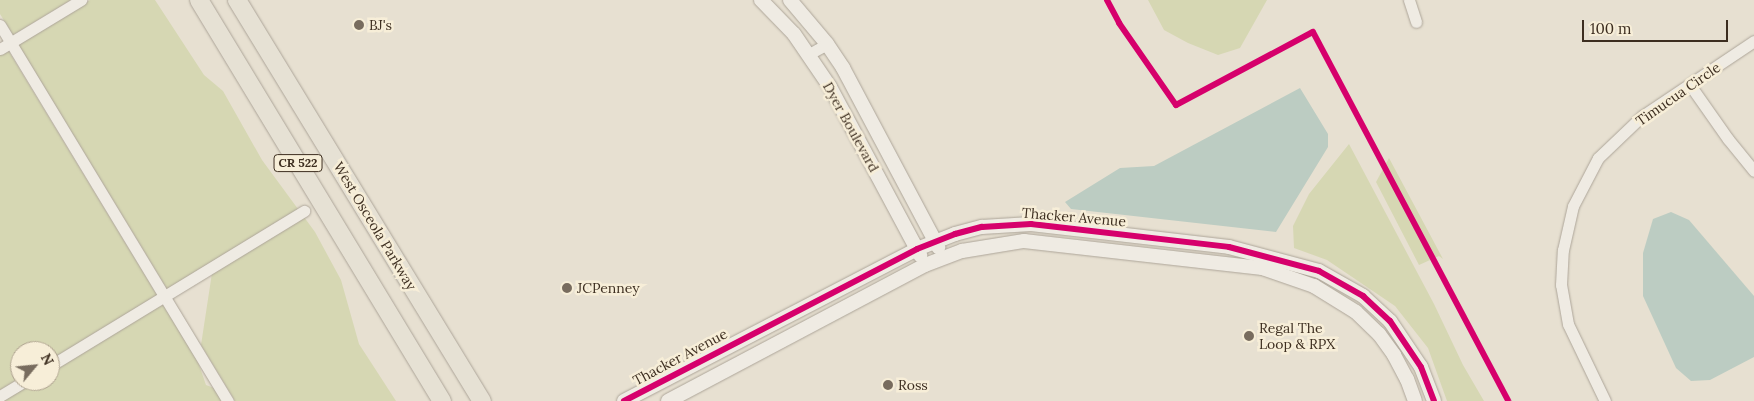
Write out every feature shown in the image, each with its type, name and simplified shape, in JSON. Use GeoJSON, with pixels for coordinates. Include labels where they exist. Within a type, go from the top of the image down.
{"type":"FeatureCollection","features":[{"type":"Feature","properties":{"kind":"main road","name":"CR 522"},"geometry":{"type":"LineString","coordinates":[[199,0],[442,401]]}},
{"type":"Feature","properties":{"kind":"main road","name":"West Osceola Parkway"},"geometry":{"type":"LineString","coordinates":[[237,0],[482,401]]}},
{"type":"Feature","properties":{"kind":"street"},"geometry":{"type":"LineString","coordinates":[[0,49],[81,0]]}},
{"type":"Feature","properties":{"kind":"street","name":"Dyer Boulevard"},"geometry":{"type":"LineString","coordinates":[[761,0],[774,12],[809,54],[830,86],[925,265]]}},
{"type":"Feature","properties":{"kind":"street","name":"Dyer Boulevard"},"geometry":{"type":"LineString","coordinates":[[790,0],[827,44],[855,91],[943,257]]}},
{"type":"Feature","properties":{"kind":"street"},"geometry":{"type":"LineString","coordinates":[[1409,0],[1416,22]]}},
{"type":"Feature","properties":{"kind":"street"},"geometry":{"type":"LineString","coordinates":[[0,25],[228,401]]}},
{"type":"Feature","properties":{"kind":"street","name":"Timucua Circle"},"geometry":{"type":"LineString","coordinates":[[1606,401],[1568,324],[1561,285],[1563,250],[1572,206],[1598,158],[1642,116],[1754,42]]}},
{"type":"Feature","properties":{"kind":"street"},"geometry":{"type":"LineString","coordinates":[[809,54],[827,44]]}},
{"type":"Feature","properties":{"kind":"street"},"geometry":{"type":"LineString","coordinates":[[1690,85],[1728,139],[1754,171]]}},
{"type":"Feature","properties":{"kind":"street"},"geometry":{"type":"LineString","coordinates":[[60,360],[304,211]]}},
{"type":"Feature","properties":{"kind":"street","name":"Thacker Avenue"},"geometry":{"type":"LineString","coordinates":[[624,401],[771,323],[935,241],[982,228],[1031,224],[1229,247],[1319,271],[1363,296],[1390,321],[1421,366],[1434,401]]}},
{"type":"Feature","properties":{"kind":"street"},"geometry":{"type":"LineString","coordinates":[[1084,247],[1085,229]]}},
{"type":"Feature","properties":{"kind":"street","name":"Thacker Avenue"},"geometry":{"type":"LineString","coordinates":[[668,401],[925,265],[943,257],[985,246],[1024,242],[1084,247],[1262,268],[1314,286],[1356,312],[1379,334],[1407,379],[1414,401]]}},
{"type":"Feature","properties":{"kind":"street"},"geometry":{"type":"LineString","coordinates":[[785,316],[796,334]]}},
{"type":"Feature","properties":{"kind":"street"},"geometry":{"type":"LineString","coordinates":[[771,323],[782,341]]}},
{"type":"Feature","properties":{"kind":"green space"},"geometry":{"type":"Polygon","coordinates":[[[0,0],[71,0],[13,35],[0,14],[0,0]]]}},
{"type":"Feature","properties":{"kind":"green space"},"geometry":{"type":"Polygon","coordinates":[[[90,0],[155,0],[204,75],[223,91],[262,160],[298,209],[167,289],[18,44],[90,0]]]}},
{"type":"Feature","properties":{"kind":"green space"},"geometry":{"type":"Polygon","coordinates":[[[1148,0],[1267,0],[1240,48],[1218,55],[1188,43],[1164,30],[1148,0]]]}},
{"type":"Feature","properties":{"kind":"green space"},"geometry":{"type":"Polygon","coordinates":[[[8,50],[157,295],[60,354],[60,341],[10,341],[10,384],[0,390],[0,55],[8,50]]]}},
{"type":"Feature","properties":{"kind":"green space"},"geometry":{"type":"Polygon","coordinates":[[[1349,144],[1434,304],[1463,365],[1484,401],[1447,401],[1428,348],[1395,306],[1327,260],[1294,248],[1293,226],[1309,194],[1349,144]]]}},
{"type":"Feature","properties":{"kind":"green space"},"geometry":{"type":"Polygon","coordinates":[[[1389,158],[1443,259],[1439,256],[1419,265],[1376,182],[1389,158]]]}},
{"type":"Feature","properties":{"kind":"green space"},"geometry":{"type":"Polygon","coordinates":[[[304,217],[315,232],[341,280],[359,344],[396,401],[235,401],[201,345],[212,273],[304,217]]]}},
{"type":"Feature","properties":{"kind":"green space"},"geometry":{"type":"Polygon","coordinates":[[[162,303],[198,362],[206,385],[214,388],[222,401],[2,401],[18,391],[60,391],[60,366],[162,303]]]}},
{"type":"Feature","properties":{"kind":"shaded area"},"geometry":{"type":"Polygon","coordinates":[[[1300,88],[1328,134],[1328,147],[1276,232],[1071,209],[1065,202],[1120,168],[1154,166],[1300,88]]]}},
{"type":"Feature","properties":{"kind":"shaded area"},"geometry":{"type":"Polygon","coordinates":[[[1671,212],[1689,220],[1754,296],[1754,357],[1710,380],[1691,381],[1676,368],[1643,296],[1643,253],[1653,219],[1671,212]]]}},
{"type":"Feature","properties":{"kind":"cycle path"},"geometry":{"type":"LineString","coordinates":[[1107,0],[1119,23],[1176,105],[1313,32],[1508,401]]}},
{"type":"Feature","properties":{"kind":"cycle path"},"geometry":{"type":"LineString","coordinates":[[624,401],[917,249],[955,234],[982,227],[1031,224],[1229,247],[1319,271],[1363,296],[1390,321],[1421,367],[1434,401]]}},
{"type":"Feature","properties":{"kind":"place","name":"BJ's"},"geometry":{"type":"Point","coordinates":[359,25]}},
{"type":"Feature","properties":{"kind":"place","name":"JCPenney"},"geometry":{"type":"Point","coordinates":[567,288]}},
{"type":"Feature","properties":{"kind":"place","name":"Regal The Loop & RPX"},"geometry":{"type":"Point","coordinates":[1249,336]}},
{"type":"Feature","properties":{"kind":"place","name":"Ross"},"geometry":{"type":"Point","coordinates":[888,385]}}]}
